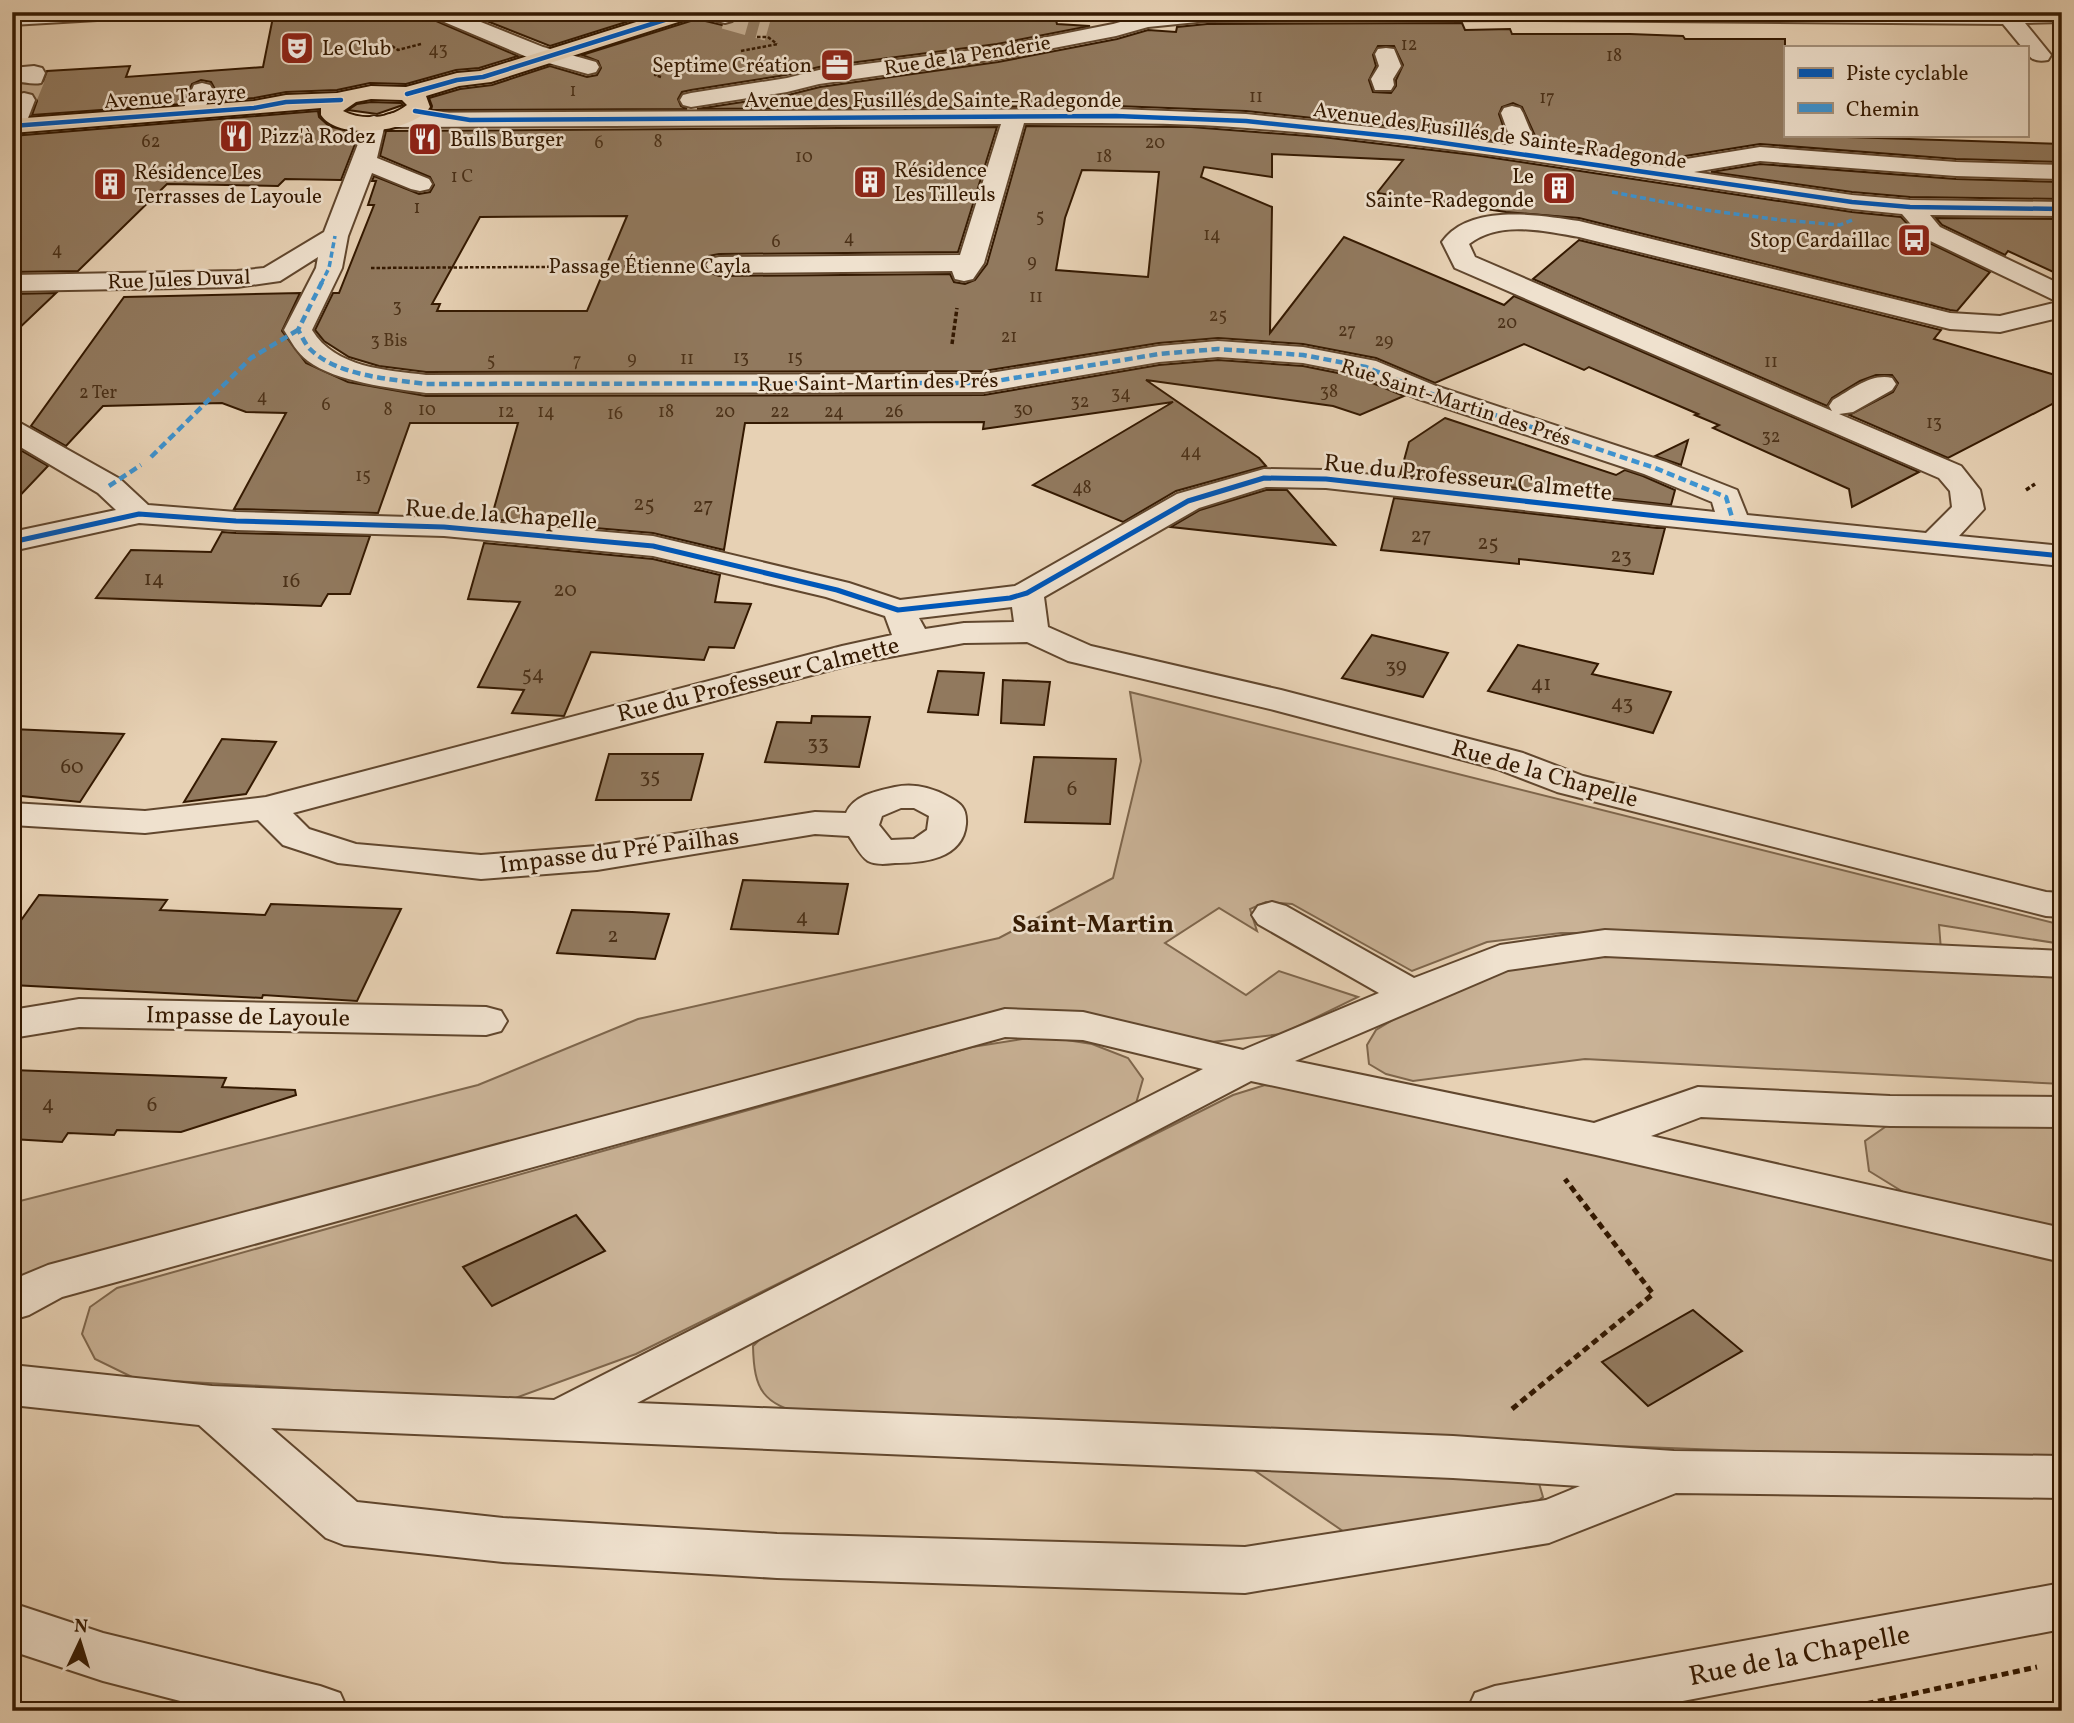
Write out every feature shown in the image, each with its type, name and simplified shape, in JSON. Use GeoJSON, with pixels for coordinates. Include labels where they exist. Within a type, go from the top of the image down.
{"type":"FeatureCollection","features":[{"type":"Feature","properties":{"kind":"main road"},"geometry":{"type":"LineString","coordinates":[[414,103],[373,92],[337,108],[348,122],[384,121],[414,103],[453,93],[483,77],[690,12]]}},
{"type":"Feature","properties":{"kind":"main road","name":"Avenue Tarayre"},"geometry":{"type":"LineString","coordinates":[[21,125],[254,108],[284,114],[337,108]]}},
{"type":"Feature","properties":{"kind":"street"},"geometry":{"type":"LineString","coordinates":[[12,19],[131,12]]}},
{"type":"Feature","properties":{"kind":"street"},"geometry":{"type":"LineString","coordinates":[[437,12],[581,69]]}},
{"type":"Feature","properties":{"kind":"street"},"geometry":{"type":"LineString","coordinates":[[704,12],[726,17]]}},
{"type":"Feature","properties":{"kind":"street","name":"Rue de la Penderie"},"geometry":{"type":"LineString","coordinates":[[633,120],[642,113],[674,102],[786,85],[811,78],[997,53],[1116,30],[1138,17],[1358,14],[2062,16]]}},
{"type":"Feature","properties":{"kind":"street"},"geometry":{"type":"LineString","coordinates":[[2009,16],[2040,55]]}},
{"type":"Feature","properties":{"kind":"street"},"geometry":{"type":"LineString","coordinates":[[1383,85],[1382,79],[1390,66],[1386,54]]}},
{"type":"Feature","properties":{"kind":"street"},"geometry":{"type":"LineString","coordinates":[[193,112],[202,90]]}},
{"type":"Feature","properties":{"kind":"street"},"geometry":{"type":"LineString","coordinates":[[21,125],[34,100]]}},
{"type":"Feature","properties":{"kind":"street","name":"Avenue des Fusillés de Sainte-Radegonde"},"geometry":{"type":"LineString","coordinates":[[414,103],[470,120]]}},
{"type":"Feature","properties":{"kind":"street"},"geometry":{"type":"LineString","coordinates":[[1512,113],[1528,155]]}},
{"type":"Feature","properties":{"kind":"street","name":"Avenue des Fusillés de Sainte-Radegonde"},"geometry":{"type":"LineString","coordinates":[[384,121],[633,120],[922,125],[1014,117],[1083,127],[1204,119],[1294,124],[1910,208],[2062,209]]}},
{"type":"Feature","properties":{"kind":"street","name":"Passage Étienne Cayla"},"geometry":{"type":"LineString","coordinates":[[719,265],[968,268],[1014,117]]}},
{"type":"Feature","properties":{"kind":"street","name":"Rue Saint-Martin des Prés"},"geometry":{"type":"LineString","coordinates":[[384,121],[373,136],[335,236],[328,268],[298,330],[311,352],[341,367],[426,384],[951,384],[984,383],[1171,353],[1218,349],[1303,355],[1366,367],[1426,391],[1654,468],[1726,497],[1734,524]]}},
{"type":"Feature","properties":{"kind":"street"},"geometry":{"type":"LineString","coordinates":[[1667,176],[1684,165],[1760,154],[1956,169],[2062,172]]}},
{"type":"Feature","properties":{"kind":"street"},"geometry":{"type":"LineString","coordinates":[[364,161],[420,184]]}},
{"type":"Feature","properties":{"kind":"street"},"geometry":{"type":"LineString","coordinates":[[1910,208],[1931,232],[2062,295]]}},
{"type":"Feature","properties":{"kind":"street"},"geometry":{"type":"LineString","coordinates":[[1935,542],[1968,509],[1965,490],[1950,472],[1512,285],[1464,262],[1455,242],[1465,232],[1480,226],[1539,223],[1579,229],[1951,321],[2000,324],[2062,309]]}},
{"type":"Feature","properties":{"kind":"street","name":"Rue Jules Duval"},"geometry":{"type":"LineString","coordinates":[[12,283],[237,279],[271,275],[335,236]]}},
{"type":"Feature","properties":{"kind":"street"},"geometry":{"type":"LineString","coordinates":[[951,354],[1023,355]]}},
{"type":"Feature","properties":{"kind":"street"},"geometry":{"type":"LineString","coordinates":[[1816,396],[1845,393],[1882,384]]}},
{"type":"Feature","properties":{"kind":"street"},"geometry":{"type":"LineString","coordinates":[[12,430],[110,486],[139,514]]}},
{"type":"Feature","properties":{"kind":"street","name":"Rue du Professeur Calmette"},"geometry":{"type":"LineString","coordinates":[[12,814],[145,822],[267,808],[827,659],[904,626],[1027,593],[1176,506],[1264,478],[1326,479],[1734,524],[2062,556]]}},
{"type":"Feature","properties":{"kind":"street","name":"Rue de la Chapelle"},"geometry":{"type":"LineString","coordinates":[[12,542],[139,514],[236,521],[444,527],[653,546],[836,590],[904,626],[964,633],[1032,632],[1080,654],[1392,714],[1570,784],[2046,904],[2062,905]]}},
{"type":"Feature","properties":{"kind":"street"},"geometry":{"type":"LineString","coordinates":[[1027,593],[1032,632]]}},
{"type":"Feature","properties":{"kind":"street","name":"Impasse du Pré Pailhas"},"geometry":{"type":"LineString","coordinates":[[267,808],[296,837],[352,855],[481,867],[597,858],[815,823],[860,825]]}},
{"type":"Feature","properties":{"kind":"street"},"geometry":{"type":"LineString","coordinates":[[1272,915],[1372,970],[1412,996]]}},
{"type":"Feature","properties":{"kind":"street"},"geometry":{"type":"LineString","coordinates":[[558,1421],[1247,1065],[1500,958],[1605,943],[2062,964]]}},
{"type":"Feature","properties":{"kind":"street","name":"Impasse de Layoule"},"geometry":{"type":"LineString","coordinates":[[12,1024],[79,1013],[486,1021]]}},
{"type":"Feature","properties":{"kind":"street"},"geometry":{"type":"LineString","coordinates":[[12,1302],[48,1283],[1005,1023],[1083,1026],[1247,1065],[1596,1139],[2062,1245]]}},
{"type":"Feature","properties":{"kind":"street"},"geometry":{"type":"LineString","coordinates":[[1596,1139],[1699,1102],[1890,1111],[2062,1111]]}},
{"type":"Feature","properties":{"kind":"street"},"geometry":{"type":"LineString","coordinates":[[12,1385],[212,1406],[1454,1457],[1674,1472],[2062,1477]]}},
{"type":"Feature","properties":{"kind":"street"},"geometry":{"type":"LineString","coordinates":[[212,1406],[344,1523],[503,1540],[777,1556],[1245,1570],[1549,1521],[1674,1472]]}},
{"type":"Feature","properties":{"kind":"street","name":"Rue de la Chapelle"},"geometry":{"type":"LineString","coordinates":[[1495,1711],[2062,1606]]}},
{"type":"Feature","properties":{"kind":"street"},"geometry":{"type":"LineString","coordinates":[[12,1627],[103,1657],[320,1711]]}},
{"type":"Feature","properties":{"kind":"path"},"geometry":{"type":"LineString","coordinates":[[759,37],[768,37],[778,44]]}},
{"type":"Feature","properties":{"kind":"path"},"geometry":{"type":"LineString","coordinates":[[392,47],[398,50],[410,47]]}},
{"type":"Feature","properties":{"kind":"path"},"geometry":{"type":"LineString","coordinates":[[657,76],[655,75],[667,70]]}},
{"type":"Feature","properties":{"kind":"path"},"geometry":{"type":"LineString","coordinates":[[951,354],[958,301]]}},
{"type":"Feature","properties":{"kind":"path"},"geometry":{"type":"LineString","coordinates":[[2026,490],[2035,484]]}},
{"type":"Feature","properties":{"kind":"path"},"geometry":{"type":"LineString","coordinates":[[1454,1457],[1653,1294],[1521,1123]]}},
{"type":"Feature","properties":{"kind":"path"},"geometry":{"type":"LineString","coordinates":[[1833,1711],[2052,1664]]}},
{"type":"Feature","properties":{"kind":"shaded area"},"geometry":{"type":"Polygon","coordinates":[[[1130,692],[2062,925],[2062,944],[1939,925],[1941,950],[1672,933],[1561,933],[1487,942],[1412,971],[1292,904],[1266,902],[1250,909],[1257,931],[1219,908],[1165,943],[1246,995],[1279,971],[1358,997],[1282,1034],[1212,1042],[1066,1013],[979,1018],[930,1028],[62,1276],[12,1275],[12,1203],[478,1085],[638,1019],[999,938],[1113,878],[1141,761],[1130,692]]]}},
{"type":"Feature","properties":{"kind":"shaded area"},"geometry":{"type":"Polygon","coordinates":[[[1572,954],[2062,975],[2062,1084],[1585,1059],[1413,1081],[1386,1074],[1369,1064],[1367,1045],[1376,1030],[1461,979],[1572,954]]]}},
{"type":"Feature","properties":{"kind":"shaded area"},"geometry":{"type":"Polygon","coordinates":[[[1041,1036],[1092,1044],[1128,1058],[1143,1079],[1135,1107],[636,1354],[510,1400],[136,1379],[95,1359],[82,1334],[90,1307],[117,1288],[972,1047],[1041,1036]]]}},
{"type":"Feature","properties":{"kind":"shaded area"},"geometry":{"type":"Polygon","coordinates":[[[1265,1085],[1296,1087],[2062,1261],[2062,1463],[807,1415],[780,1406],[764,1393],[759,1385],[753,1346],[775,1325],[1233,1095],[1265,1085]]]}},
{"type":"Feature","properties":{"kind":"shaded area"},"geometry":{"type":"Polygon","coordinates":[[[1888,1125],[2062,1125],[2062,1230],[1913,1198],[1869,1171],[1865,1141],[1888,1125]]]}},
{"type":"Feature","properties":{"kind":"shaded area"},"geometry":{"type":"Polygon","coordinates":[[[1254,1470],[1516,1477],[1538,1480],[1543,1497],[1528,1508],[1350,1536],[1254,1470]]]}},
{"type":"Feature","properties":{"kind":"building"},"geometry":{"type":"Polygon","coordinates":[[[274,12],[425,12],[429,18],[518,56],[479,68],[456,70],[406,84],[370,83],[337,90],[286,92],[211,102],[215,89],[211,82],[201,80],[192,84],[183,104],[32,115],[37,101],[34,94],[23,90],[12,96],[12,85],[41,86],[47,71],[130,66],[126,77],[263,67],[274,12]]]}},
{"type":"Feature","properties":{"kind":"building"},"geometry":{"type":"Polygon","coordinates":[[[464,12],[658,12],[550,46],[464,12]]]}},
{"type":"Feature","properties":{"kind":"building"},"geometry":{"type":"Polygon","coordinates":[[[735,12],[1054,12],[1057,24],[1090,26],[997,44],[819,67],[691,90],[682,92],[678,99],[681,106],[687,109],[431,110],[429,98],[460,89],[492,85],[550,66],[587,77],[597,75],[601,68],[598,61],[582,55],[697,19],[726,26],[737,19],[735,12]]]}},
{"type":"Feature","properties":{"kind":"building"},"geometry":{"type":"Polygon","coordinates":[[[1462,23],[1465,30],[1510,29],[1512,34],[1630,34],[1683,36],[1685,39],[1785,39],[1784,136],[2062,144],[2062,162],[1956,159],[1760,144],[1679,157],[1671,159],[1668,165],[1540,147],[1522,107],[1513,103],[1502,107],[1499,114],[1509,143],[1409,128],[1246,111],[1116,106],[697,109],[788,95],[820,87],[998,62],[1117,39],[1148,30],[1176,32],[1177,27],[1207,24],[1462,23]],[[1378,46],[1373,55],[1376,66],[1369,80],[1373,92],[1391,93],[1403,65],[1394,46],[1378,46]]]}},
{"type":"Feature","properties":{"kind":"building"},"geometry":{"type":"Polygon","coordinates":[[[371,102],[403,105],[377,114],[348,110],[357,104],[371,102]]]}},
{"type":"Feature","properties":{"kind":"building"},"geometry":{"type":"Polygon","coordinates":[[[318,111],[319,117],[329,126],[359,134],[341,180],[285,179],[278,186],[167,184],[78,271],[12,272],[12,136],[318,111]]]}},
{"type":"Feature","properties":{"kind":"building"},"geometry":{"type":"Polygon","coordinates":[[[1026,126],[1191,127],[1322,137],[1474,155],[1901,217],[1921,239],[1990,272],[1957,311],[1579,218],[1506,212],[1377,193],[1403,160],[1272,154],[1272,177],[1204,167],[1201,177],[1272,207],[1270,333],[1344,237],[1504,305],[1514,296],[1919,472],[1852,507],[1849,489],[1713,428],[1719,425],[1695,415],[1698,414],[1589,367],[1584,370],[1524,344],[1435,383],[1376,358],[1303,344],[1218,338],[1159,343],[984,371],[426,372],[379,366],[349,357],[324,341],[315,330],[333,293],[339,293],[374,205],[368,205],[376,181],[372,181],[374,176],[419,194],[430,192],[434,185],[430,177],[380,156],[386,131],[997,127],[958,252],[719,254],[709,256],[704,264],[708,272],[719,276],[950,274],[954,282],[965,284],[975,280],[987,264],[1026,126]],[[1082,170],[1065,218],[1056,270],[1148,277],[1159,172],[1082,170]],[[627,216],[480,217],[432,304],[440,304],[437,311],[587,311],[627,216]]]}},
{"type":"Feature","properties":{"kind":"building"},"geometry":{"type":"Polygon","coordinates":[[[1760,164],[1956,179],[2062,182],[2062,199],[1910,197],[1852,192],[1711,172],[1760,164]]]}},
{"type":"Feature","properties":{"kind":"building"},"geometry":{"type":"Polygon","coordinates":[[[1936,218],[2062,219],[2062,276],[2008,251],[2005,255],[1942,225],[1936,218]]]}},
{"type":"Feature","properties":{"kind":"building"},"geometry":{"type":"Polygon","coordinates":[[[1579,240],[1941,330],[1934,339],[2062,377],[2062,399],[1948,458],[1849,415],[1893,392],[1898,383],[1892,375],[1876,375],[1860,381],[1832,398],[1827,406],[1533,279],[1579,240]]]}},
{"type":"Feature","properties":{"kind":"building"},"geometry":{"type":"Polygon","coordinates":[[[56,293],[12,335],[12,294],[56,293]]]}},
{"type":"Feature","properties":{"kind":"building"},"geometry":{"type":"Polygon","coordinates":[[[300,293],[282,331],[306,363],[348,382],[426,396],[984,395],[1159,365],[1218,360],[1303,366],[1358,377],[1404,396],[1360,415],[1333,406],[1146,380],[1259,458],[1266,466],[1176,491],[1123,522],[1033,485],[1173,402],[983,429],[984,422],[745,423],[724,550],[653,533],[491,519],[518,423],[410,423],[378,513],[234,509],[286,413],[246,412],[222,403],[103,406],[66,446],[31,426],[124,297],[300,293]]]}},
{"type":"Feature","properties":{"kind":"building"},"geometry":{"type":"Polygon","coordinates":[[[1445,418],[1616,475],[1625,470],[1643,476],[1675,490],[1671,505],[1400,475],[1409,442],[1445,418]]]}},
{"type":"Feature","properties":{"kind":"building"},"geometry":{"type":"Polygon","coordinates":[[[1688,440],[1681,465],[1655,456],[1688,440]]]}},
{"type":"Feature","properties":{"kind":"building"},"geometry":{"type":"Polygon","coordinates":[[[15,447],[48,466],[12,504],[12,452],[15,447]]]}},
{"type":"Feature","properties":{"kind":"building"},"geometry":{"type":"Polygon","coordinates":[[[1266,490],[1287,490],[1335,545],[1171,527],[1200,510],[1266,490]]]}},
{"type":"Feature","properties":{"kind":"building"},"geometry":{"type":"Polygon","coordinates":[[[1394,498],[1665,528],[1653,574],[1519,559],[1519,564],[1381,550],[1394,498]]]}},
{"type":"Feature","properties":{"kind":"building"},"geometry":{"type":"Polygon","coordinates":[[[222,532],[370,536],[350,594],[328,594],[321,606],[96,598],[131,550],[211,552],[222,532]]]}},
{"type":"Feature","properties":{"kind":"building"},"geometry":{"type":"Polygon","coordinates":[[[484,543],[653,559],[720,575],[715,602],[751,604],[734,648],[709,647],[704,660],[591,652],[564,716],[512,713],[524,690],[478,687],[520,602],[468,599],[484,543]]]}},
{"type":"Feature","properties":{"kind":"building"},"geometry":{"type":"Polygon","coordinates":[[[1372,635],[1448,653],[1423,697],[1342,678],[1372,635]]]}},
{"type":"Feature","properties":{"kind":"building"},"geometry":{"type":"Polygon","coordinates":[[[1518,645],[1598,664],[1592,674],[1671,692],[1653,733],[1488,691],[1518,645]]]}},
{"type":"Feature","properties":{"kind":"building"},"geometry":{"type":"Polygon","coordinates":[[[938,671],[984,673],[978,715],[928,712],[938,671]]]}},
{"type":"Feature","properties":{"kind":"building"},"geometry":{"type":"Polygon","coordinates":[[[1003,680],[1050,682],[1044,725],[1001,723],[1003,680]]]}},
{"type":"Feature","properties":{"kind":"building"},"geometry":{"type":"Polygon","coordinates":[[[812,716],[870,717],[859,767],[765,762],[777,722],[811,723],[812,716]]]}},
{"type":"Feature","properties":{"kind":"building"},"geometry":{"type":"Polygon","coordinates":[[[12,729],[124,734],[80,802],[12,795],[12,729]]]}},
{"type":"Feature","properties":{"kind":"building"},"geometry":{"type":"Polygon","coordinates":[[[222,739],[276,742],[246,794],[184,802],[222,739]]]}},
{"type":"Feature","properties":{"kind":"building"},"geometry":{"type":"Polygon","coordinates":[[[609,754],[703,754],[691,800],[596,800],[609,754]]]}},
{"type":"Feature","properties":{"kind":"building"},"geometry":{"type":"Polygon","coordinates":[[[1034,757],[1116,759],[1110,824],[1025,822],[1034,757]]]}},
{"type":"Feature","properties":{"kind":"building"},"geometry":{"type":"Polygon","coordinates":[[[743,880],[848,884],[838,934],[731,929],[743,880]]]}},
{"type":"Feature","properties":{"kind":"building"},"geometry":{"type":"Polygon","coordinates":[[[39,895],[167,900],[160,910],[265,915],[271,904],[401,909],[357,1001],[263,995],[262,998],[12,985],[12,933],[39,895]]]}},
{"type":"Feature","properties":{"kind":"building"},"geometry":{"type":"Polygon","coordinates":[[[572,910],[669,914],[655,959],[557,953],[572,910]]]}},
{"type":"Feature","properties":{"kind":"building"},"geometry":{"type":"Polygon","coordinates":[[[12,1070],[226,1078],[222,1087],[295,1090],[296,1095],[181,1132],[117,1130],[114,1135],[68,1133],[62,1142],[12,1139],[12,1070]]]}},
{"type":"Feature","properties":{"kind":"building"},"geometry":{"type":"Polygon","coordinates":[[[576,1215],[605,1251],[492,1306],[463,1267],[576,1215]]]}},
{"type":"Feature","properties":{"kind":"building"},"geometry":{"type":"Polygon","coordinates":[[[1693,1310],[1742,1351],[1648,1406],[1602,1362],[1693,1310]]]}},
{"type":"Feature","properties":{"kind":"tunnel"},"geometry":{"type":"LineString","coordinates":[[725,17],[768,29]]}},
{"type":"Feature","properties":{"kind":"tunnel"},"geometry":{"type":"LineString","coordinates":[[24,100],[33,78]]}},
{"type":"Feature","properties":{"kind":"marked path"},"geometry":{"type":"LineString","coordinates":[[1612,192],[1705,210],[1781,220],[1840,225],[1855,219]]}},
{"type":"Feature","properties":{"kind":"marked path"},"geometry":{"type":"LineString","coordinates":[[335,236],[329,268],[298,330],[308,347],[319,357],[347,369],[382,377],[426,384],[951,384],[984,383],[1159,354],[1218,349],[1303,355],[1366,367],[1426,392],[1655,468],[1726,497],[1734,524]]}},
{"type":"Feature","properties":{"kind":"marked path"},"geometry":{"type":"LineString","coordinates":[[151,457],[251,358],[298,330]]}},
{"type":"Feature","properties":{"kind":"marked path"},"geometry":{"type":"LineString","coordinates":[[109,486],[141,465]]}},
{"type":"Feature","properties":{"kind":"cycle path"},"geometry":{"type":"LineString","coordinates":[[407,94],[457,80],[483,77],[690,12]]}},
{"type":"Feature","properties":{"kind":"cycle path"},"geometry":{"type":"LineString","coordinates":[[12,126],[254,108],[286,102],[341,100]]}},
{"type":"Feature","properties":{"kind":"cycle path"},"geometry":{"type":"LineString","coordinates":[[415,111],[470,120],[1116,116],[1246,121],[1409,138],[1852,202],[1910,207],[2062,209]]}},
{"type":"Feature","properties":{"kind":"cycle path"},"geometry":{"type":"LineString","coordinates":[[12,542],[139,514],[236,521],[444,527],[653,546],[837,590],[898,610],[1010,598],[1027,593],[1188,501],[1264,478],[1326,479],[1657,516],[2062,556]]}},
{"type":"Feature","properties":{"kind":"place","name":"Le Club"},"geometry":{"type":"Point","coordinates":[297,48]}},
{"type":"Feature","properties":{"kind":"place","name":"Septime Création"},"geometry":{"type":"Point","coordinates":[837,65]}},
{"type":"Feature","properties":{"kind":"place","name":"Pizz'à Rodez"},"geometry":{"type":"Point","coordinates":[236,136]}},
{"type":"Feature","properties":{"kind":"place","name":"Bulls Burger"},"geometry":{"type":"Point","coordinates":[425,139]}},
{"type":"Feature","properties":{"kind":"place","name":"Résidence Les Tilleuls"},"geometry":{"type":"Point","coordinates":[870,182]}},
{"type":"Feature","properties":{"kind":"place","name":"Résidence Les Terrasses de Layoule"},"geometry":{"type":"Point","coordinates":[110,184]}},
{"type":"Feature","properties":{"kind":"place","name":"Le Sainte-Radegonde"},"geometry":{"type":"Point","coordinates":[1559,188]}},
{"type":"Feature","properties":{"kind":"place","name":"Stop Cardaillac"},"geometry":{"type":"Point","coordinates":[1914,240]}},
{"type":"Feature","properties":{"kind":"district","name":"Saint-Martin"},"geometry":{"type":"Point","coordinates":[1093,923]}}]}
